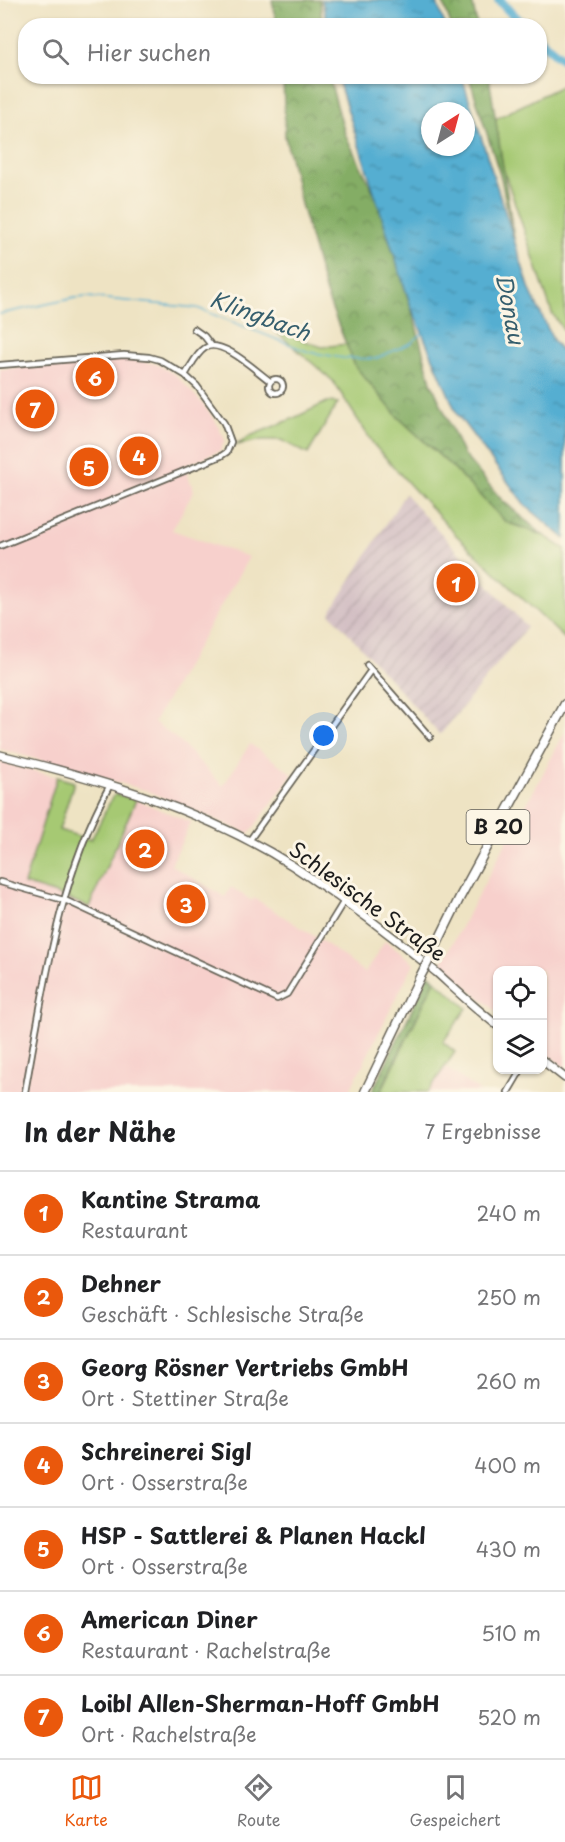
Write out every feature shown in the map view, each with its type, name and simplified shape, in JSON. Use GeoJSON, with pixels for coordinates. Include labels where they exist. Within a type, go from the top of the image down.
{"type":"FeatureCollection","features":[{"type":"Feature","properties":{"kind":"highway","name":"B 20"},"geometry":{"type":"LineString","coordinates":[[365,1092],[460,897],[565,704]]}},
{"type":"Feature","properties":{"kind":"street"},"geometry":{"type":"LineString","coordinates":[[194,329],[211,345]]}},
{"type":"Feature","properties":{"kind":"street"},"geometry":{"type":"LineString","coordinates":[[185,375],[198,355],[211,345],[223,347],[270,381]]}},
{"type":"Feature","properties":{"kind":"street"},"geometry":{"type":"LineString","coordinates":[[0,365],[136,355],[160,360],[185,375],[212,405],[229,432],[231,442],[230,447],[221,456],[0,546]]}},
{"type":"Feature","properties":{"kind":"street"},"geometry":{"type":"LineString","coordinates":[[367,665],[430,737]]}},
{"type":"Feature","properties":{"kind":"street"},"geometry":{"type":"LineString","coordinates":[[249,841],[371,670]]}},
{"type":"Feature","properties":{"kind":"street","name":"Schlesische Straße"},"geometry":{"type":"LineString","coordinates":[[0,755],[110,785],[190,815],[249,841],[292,866],[344,901],[428,966],[493,1022]]}},
{"type":"Feature","properties":{"kind":"street"},"geometry":{"type":"LineString","coordinates":[[25,1092],[53,943],[64,900],[86,836],[110,785]]}},
{"type":"Feature","properties":{"kind":"street"},"geometry":{"type":"LineString","coordinates":[[0,882],[64,900],[277,999],[287,994],[344,901]]}},
{"type":"Feature","properties":{"kind":"street"},"geometry":{"type":"LineString","coordinates":[[547,1063],[565,1078]]}},
{"type":"Feature","properties":{"kind":"street"},"geometry":{"type":"LineString","coordinates":[[508,1092],[519,1074]]}},
{"type":"Feature","properties":{"kind":"shaded area"},"geometry":{"type":"Polygon","coordinates":[[[118,360],[156,364],[176,375],[215,420],[225,440],[220,451],[184,466],[194,491],[172,530],[249,557],[154,722],[178,740],[223,786],[250,744],[293,774],[249,834],[145,790],[0,749],[0,369],[118,360]]]}},
{"type":"Feature","properties":{"kind":"shaded area"},"geometry":{"type":"Polygon","coordinates":[[[405,494],[527,627],[440,735],[330,613],[405,494]]]}},
{"type":"Feature","properties":{"kind":"shaded area"},"geometry":{"type":"Polygon","coordinates":[[[565,732],[565,1068],[547,1053],[547,966],[493,966],[493,1009],[441,965],[565,732]]]}},
{"type":"Feature","properties":{"kind":"shaded area"},"geometry":{"type":"Polygon","coordinates":[[[0,762],[57,777],[24,885],[89,907],[136,800],[191,822],[171,865],[225,897],[231,887],[252,901],[254,898],[325,943],[365,973],[385,941],[414,963],[349,1092],[0,1092],[0,762]]]}},
{"type":"Feature","properties":{"kind":"shaded area"},"geometry":{"type":"Polygon","coordinates":[[[445,1067],[481,1092],[428,1092],[445,1067]]]}},
{"type":"Feature","properties":{"kind":"green space"},"geometry":{"type":"Polygon","coordinates":[[[272,0],[320,0],[321,18],[276,18],[272,0]]]}},
{"type":"Feature","properties":{"kind":"green space"},"geometry":{"type":"Polygon","coordinates":[[[442,0],[472,0],[476,18],[448,18],[442,0]]]}},
{"type":"Feature","properties":{"kind":"green space"},"geometry":{"type":"Polygon","coordinates":[[[283,84],[331,84],[345,134],[376,197],[411,307],[431,382],[463,454],[501,499],[543,535],[506,522],[397,416],[355,366],[326,294],[285,136],[283,84]]]}},
{"type":"Feature","properties":{"kind":"green space"},"geometry":{"type":"Polygon","coordinates":[[[471,84],[490,84],[516,251],[501,178],[471,84]]]}},
{"type":"Feature","properties":{"kind":"green space"},"geometry":{"type":"Polygon","coordinates":[[[565,84],[565,333],[552,313],[503,168],[495,119],[565,84]]]}},
{"type":"Feature","properties":{"kind":"green space"},"geometry":{"type":"Polygon","coordinates":[[[274,330],[322,347],[346,344],[397,416],[506,522],[543,535],[565,549],[565,639],[457,536],[374,445],[333,381],[274,330]]]}},
{"type":"Feature","properties":{"kind":"green space"},"geometry":{"type":"Polygon","coordinates":[[[327,402],[338,403],[308,454],[281,440],[262,440],[236,445],[250,436],[327,402]]]}},
{"type":"Feature","properties":{"kind":"green space"},"geometry":{"type":"Polygon","coordinates":[[[57,777],[74,782],[59,830],[91,840],[116,794],[136,800],[89,907],[24,884],[57,777]]]}},
{"type":"Feature","properties":{"kind":"green space"},"geometry":{"type":"Polygon","coordinates":[[[429,974],[435,980],[380,1092],[372,1092],[429,974]]]}},
{"type":"Feature","properties":{"kind":"green space"},"geometry":{"type":"Polygon","coordinates":[[[435,980],[467,1008],[443,1042],[455,1052],[428,1092],[381,1092],[435,980]]]}},
{"type":"Feature","properties":{"kind":"water"},"geometry":{"type":"Polygon","coordinates":[[[322,0],[436,0],[442,18],[326,18],[322,0]]]}},
{"type":"Feature","properties":{"kind":"water","name":"Donau"},"geometry":{"type":"Polygon","coordinates":[[[339,84],[464,84],[470,102],[421,102],[421,156],[475,156],[475,118],[530,290],[553,340],[565,356],[565,539],[525,505],[457,414],[411,307],[339,84]]]}},
{"type":"Feature","properties":{"kind":"waterway"},"geometry":{"type":"LineString","coordinates":[[499,0],[516,18]]}},
{"type":"Feature","properties":{"kind":"waterway"},"geometry":{"type":"LineString","coordinates":[[547,46],[565,61]]}},
{"type":"Feature","properties":{"kind":"waterway","name":"Klingbach"},"geometry":{"type":"LineString","coordinates":[[0,314],[87,297],[197,308],[309,352],[343,358],[375,359],[411,343],[423,333]]}},
{"type":"Feature","properties":{"kind":"place","name":"American Diner"},"geometry":{"type":"Point","coordinates":[95,377]}},
{"type":"Feature","properties":{"kind":"place","name":"Loibl Allen-Sherman-Hoff GmbH"},"geometry":{"type":"Point","coordinates":[35,409]}},
{"type":"Feature","properties":{"kind":"place","name":"Schreinerei Sigl"},"geometry":{"type":"Point","coordinates":[139,456]}},
{"type":"Feature","properties":{"kind":"place","name":"HSP - Sattlerei & Planen Hackl"},"geometry":{"type":"Point","coordinates":[89,467]}},
{"type":"Feature","properties":{"kind":"place","name":"Kantine Strama"},"geometry":{"type":"Point","coordinates":[456,583]}},
{"type":"Feature","properties":{"kind":"place","name":"Dehner"},"geometry":{"type":"Point","coordinates":[145,849]}},
{"type":"Feature","properties":{"kind":"place","name":"Georg Rösner Vertriebs GmbH"},"geometry":{"type":"Point","coordinates":[186,904]}}]}
